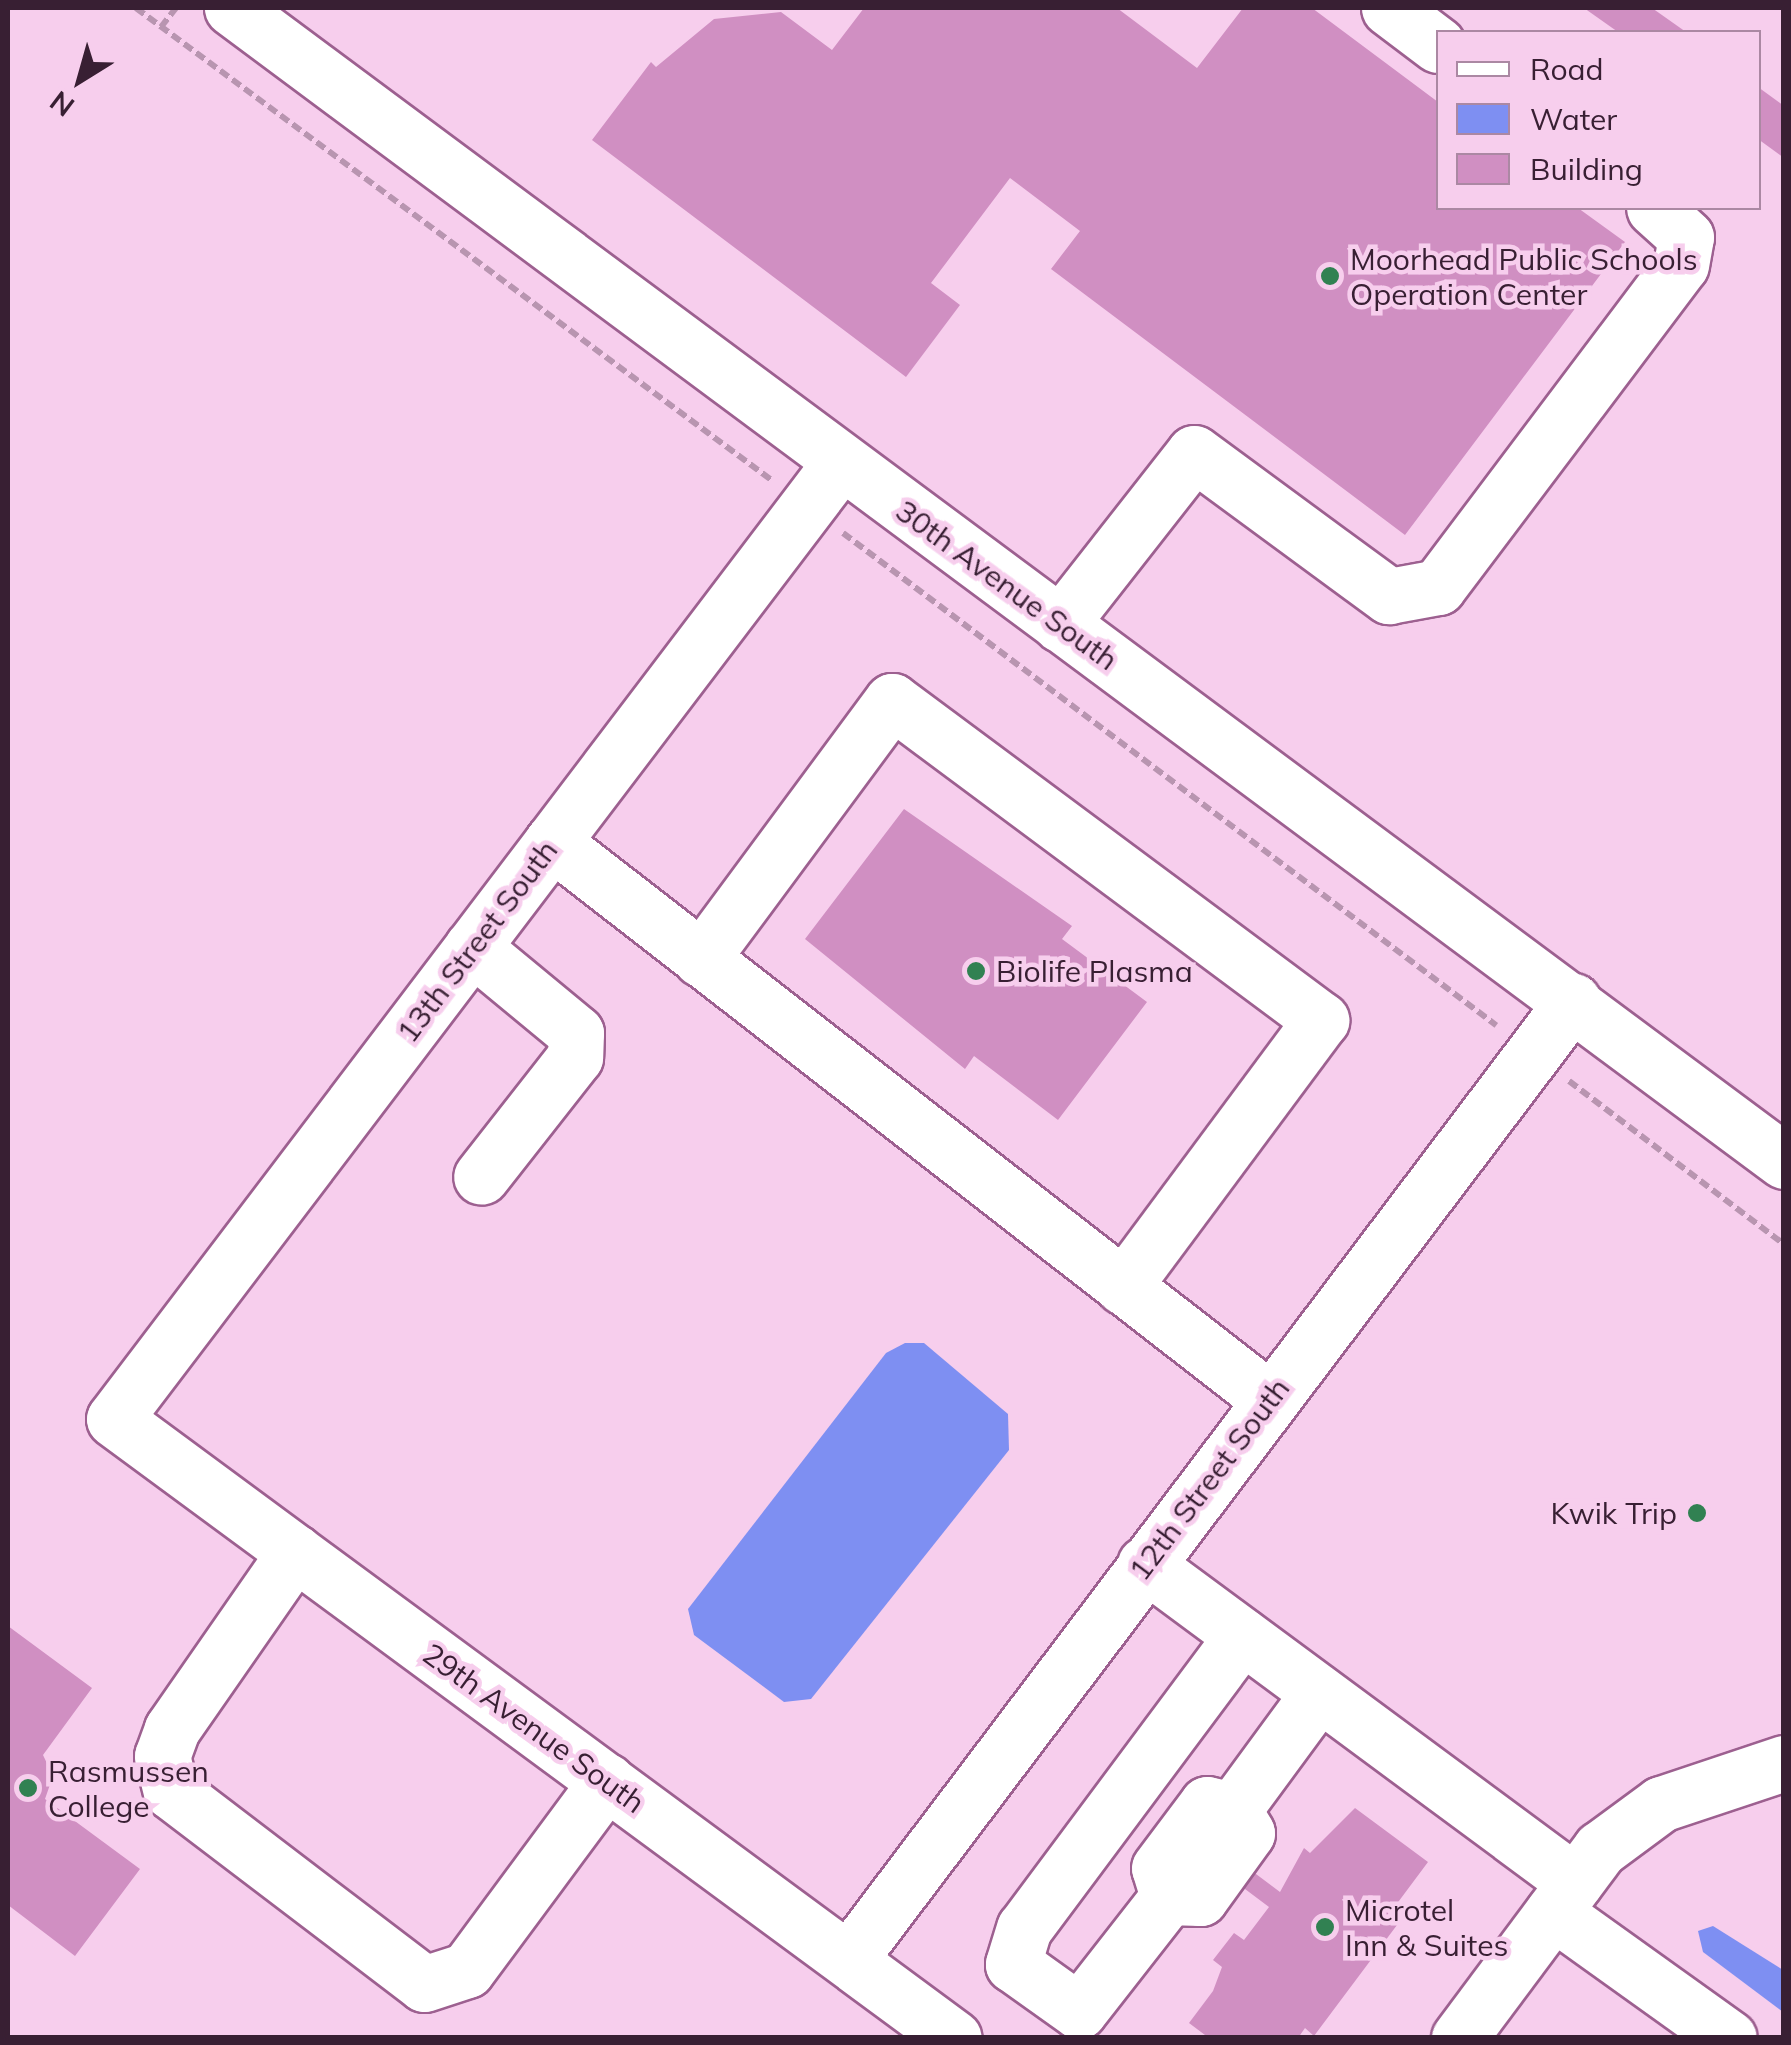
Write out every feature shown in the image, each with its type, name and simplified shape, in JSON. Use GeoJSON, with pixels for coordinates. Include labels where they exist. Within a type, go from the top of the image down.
{"type":"FeatureCollection","features":[{"type":"Feature","properties":{"kind":"street","name":"30th Avenue South"},"geometry":{"type":"LineString","coordinates":[[232,8],[840,463],[1574,1001],[1784,1161]]}},
{"type":"Feature","properties":{"kind":"street"},"geometry":{"type":"LineString","coordinates":[[1390,8],[1436,42]]}},
{"type":"Feature","properties":{"kind":"street"},"geometry":{"type":"LineString","coordinates":[[1060,624],[1194,453],[1389,596],[1438,588],[1681,265],[1686,237],[1656,210]]}},
{"type":"Feature","properties":{"kind":"street","name":"13th Street South"},"geometry":{"type":"LineString","coordinates":[[114,1419],[840,463]]}},
{"type":"Feature","properties":{"kind":"street"},"geometry":{"type":"LineString","coordinates":[[701,959],[892,701],[1322,1020],[1123,1287]]}},
{"type":"Feature","properties":{"kind":"street"},"geometry":{"type":"LineString","coordinates":[[552,842],[1269,1399]]}},
{"type":"Feature","properties":{"kind":"street"},"geometry":{"type":"LineString","coordinates":[[472,947],[576,1033],[575,1057],[481,1177]]}},
{"type":"Feature","properties":{"kind":"street","name":"12th Street South"},"geometry":{"type":"LineString","coordinates":[[850,1959],[1530,1051],[1574,1001]]}},
{"type":"Feature","properties":{"kind":"street","name":"29th Avenue South"},"geometry":{"type":"LineString","coordinates":[[114,1419],[954,2038]]}},
{"type":"Feature","properties":{"kind":"street"},"geometry":{"type":"LineString","coordinates":[[295,1552],[172,1729],[162,1756],[170,1791],[424,1984],[467,1970],[607,1782]]}},
{"type":"Feature","properties":{"kind":"street"},"geometry":{"type":"LineString","coordinates":[[1145,1564],[1318,1693],[1564,1897],[1673,2022],[1729,2038]]}},
{"type":"Feature","properties":{"kind":"street"},"geometry":{"type":"LineString","coordinates":[[1242,1636],[1012,1950],[1013,1964],[1097,2024],[1168,1897],[1159,1868],[1206,1804],[1233,1810],[1318,1693]]}},
{"type":"Feature","properties":{"kind":"street"},"geometry":{"type":"LineString","coordinates":[[1459,2038],[1600,1849],[1661,1804],[1784,1762]]}},
{"type":"Feature","properties":{"kind":"path"},"geometry":{"type":"LineString","coordinates":[[136,8],[806,506],[1784,1244]]}},
{"type":"Feature","properties":{"kind":"path"},"geometry":{"type":"LineString","coordinates":[[161,27],[176,8]]}},
{"type":"Feature","properties":{"kind":"water"},"geometry":{"type":"Polygon","coordinates":[[[905,1343],[924,1343],[1008,1414],[1009,1450],[811,1699],[784,1702],[694,1635],[688,1609],[886,1353],[905,1343]]]}},
{"type":"Feature","properties":{"kind":"water"},"geometry":{"type":"Polygon","coordinates":[[[1713,1926],[1783,1970],[1783,2012],[1703,1952],[1698,1931],[1713,1926]]]}},
{"type":"Feature","properties":{"kind":"building","name":"Moorhead Public Schools Operation Center"},"geometry":{"type":"Polygon","coordinates":[[[864,8],[1117,8],[1197,68],[1243,8],[1312,8],[1436,101],[1436,210],[1581,210],[1625,242],[1405,535],[1051,269],[1080,231],[1010,178],[931,283],[960,305],[906,377],[592,140],[651,62],[656,67],[714,19],[781,12],[832,50],[864,8]]]}},
{"type":"Feature","properties":{"kind":"building"},"geometry":{"type":"Polygon","coordinates":[[[1584,8],[1652,8],[1683,30],[1615,30],[1584,8]]]}},
{"type":"Feature","properties":{"kind":"building"},"geometry":{"type":"Polygon","coordinates":[[[1761,89],[1784,106],[1784,158],[1761,141],[1761,89]]]}},
{"type":"Feature","properties":{"kind":"building","name":"Biolife Plasma"},"geometry":{"type":"Polygon","coordinates":[[[904,809],[1072,926],[1062,939],[1147,1002],[1058,1120],[974,1056],[965,1069],[805,939],[904,809]]]}},
{"type":"Feature","properties":{"kind":"building","name":"Rasmussen College"},"geometry":{"type":"Polygon","coordinates":[[[8,1626],[92,1688],[43,1755],[53,1776],[45,1799],[140,1869],[75,1956],[8,1905],[8,1626]]]}},
{"type":"Feature","properties":{"kind":"building","name":"Microtel Inn & Suites"},"geometry":{"type":"Polygon","coordinates":[[[1355,1808],[1428,1862],[1390,1913],[1400,1921],[1314,2036],[1305,2028],[1298,2038],[1209,2038],[1189,2023],[1213,1991],[1222,1967],[1213,1960],[1234,1933],[1244,1940],[1269,1907],[1241,1886],[1252,1871],[1280,1892],[1304,1848],[1310,1853],[1355,1808]]]}},
{"type":"Feature","properties":{"kind":"place","name":"Moorhead Public Schools Operation Center"},"geometry":{"type":"Point","coordinates":[1330,276]}},
{"type":"Feature","properties":{"kind":"place","name":"Biolife Plasma"},"geometry":{"type":"Point","coordinates":[976,971]}},
{"type":"Feature","properties":{"kind":"place","name":"Kwik Trip"},"geometry":{"type":"Point","coordinates":[1697,1513]}},
{"type":"Feature","properties":{"kind":"place","name":"Rasmussen College"},"geometry":{"type":"Point","coordinates":[28,1788]}},
{"type":"Feature","properties":{"kind":"place","name":"Microtel Inn & Suites"},"geometry":{"type":"Point","coordinates":[1325,1927]}}]}
